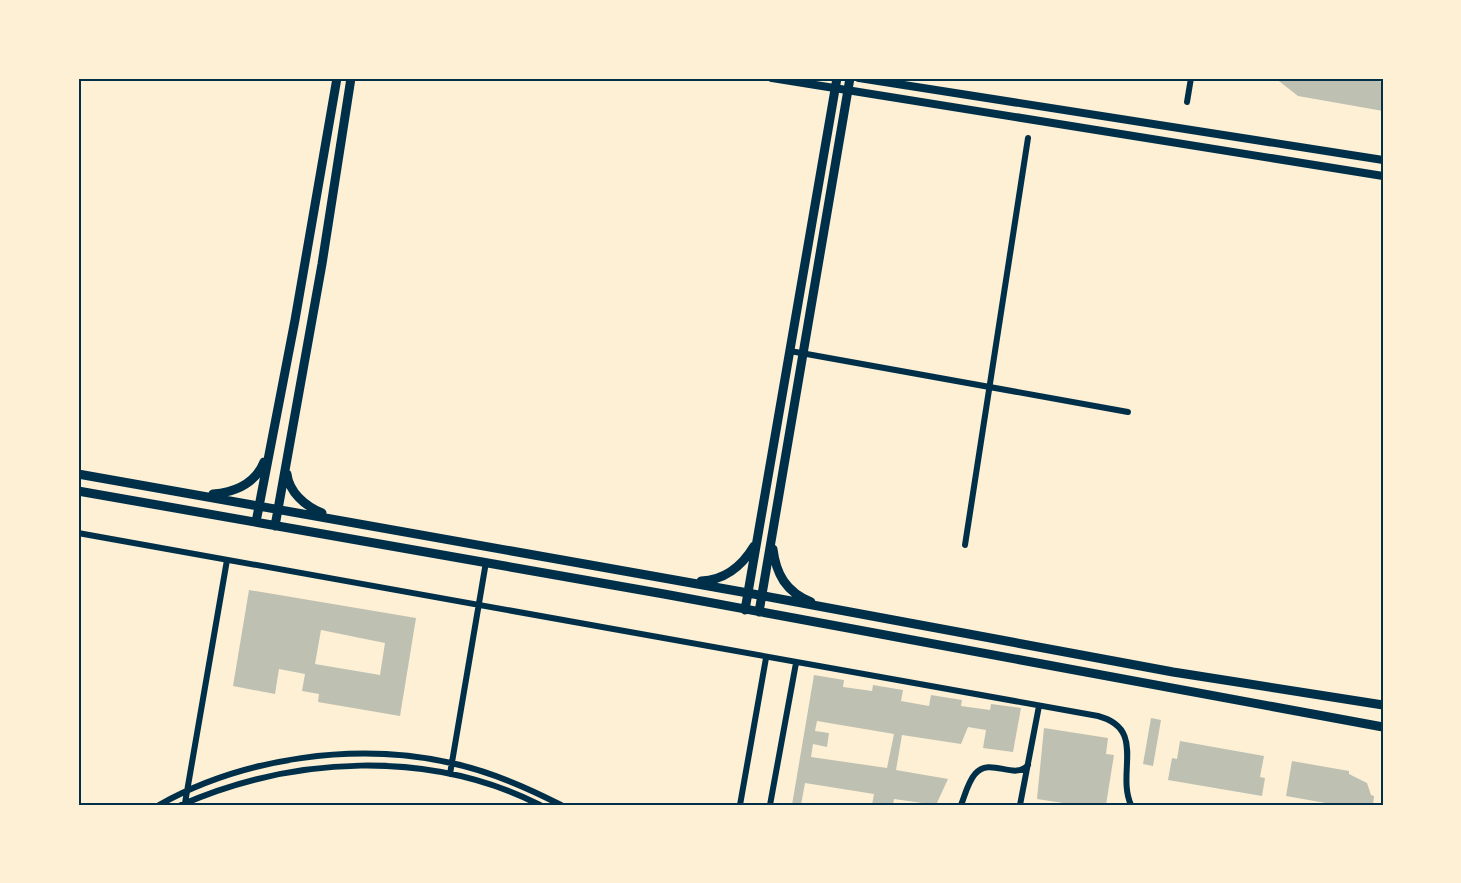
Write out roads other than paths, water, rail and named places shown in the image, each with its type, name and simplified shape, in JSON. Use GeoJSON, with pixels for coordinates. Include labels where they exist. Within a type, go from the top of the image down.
{"type":"FeatureCollection","features":[{"type":"Feature","properties":{"kind":"main road"},"geometry":{"type":"LineString","coordinates":[[256,522],[295,320],[337,78]]}},
{"type":"Feature","properties":{"kind":"main road"},"geometry":{"type":"LineString","coordinates":[[275,526],[351,78]]}},
{"type":"Feature","properties":{"kind":"main road"},"geometry":{"type":"LineString","coordinates":[[759,612],[850,78]]}},
{"type":"Feature","properties":{"kind":"main road"},"geometry":{"type":"LineString","coordinates":[[745,610],[836,83]]}},
{"type":"Feature","properties":{"kind":"main road"},"geometry":{"type":"LineString","coordinates":[[199,495],[221,493],[246,485],[261,468],[270,445]]}},
{"type":"Feature","properties":{"kind":"main road"},"geometry":{"type":"LineString","coordinates":[[287,463],[287,480],[301,500],[314,510],[347,521]]}},
{"type":"Feature","properties":{"kind":"main road"},"geometry":{"type":"LineString","coordinates":[[78,474],[684,581],[1173,672],[1383,705]]}},
{"type":"Feature","properties":{"kind":"main road"},"geometry":{"type":"LineString","coordinates":[[78,491],[1089,671],[1383,727]]}},
{"type":"Feature","properties":{"kind":"main road"},"geometry":{"type":"LineString","coordinates":[[684,581],[713,580],[734,571],[745,561],[754,545],[760,523]]}},
{"type":"Feature","properties":{"kind":"main road"},"geometry":{"type":"LineString","coordinates":[[774,527],[772,546],[777,573],[803,598],[830,609]]}},
{"type":"Feature","properties":{"kind":"street"},"geometry":{"type":"LineString","coordinates":[[772,78],[836,83],[848,90],[1383,176]]}},
{"type":"Feature","properties":{"kind":"street"},"geometry":{"type":"LineString","coordinates":[[859,78],[1383,160]]}},
{"type":"Feature","properties":{"kind":"street"},"geometry":{"type":"LineString","coordinates":[[1187,102],[1191,78]]}},
{"type":"Feature","properties":{"kind":"street"},"geometry":{"type":"LineString","coordinates":[[965,545],[1028,138]]}},
{"type":"Feature","properties":{"kind":"street"},"geometry":{"type":"LineString","coordinates":[[790,351],[1128,412]]}},
{"type":"Feature","properties":{"kind":"street"},"geometry":{"type":"LineString","coordinates":[[78,533],[1107,718],[1121,728],[1127,744],[1126,784],[1131,805]]}},
{"type":"Feature","properties":{"kind":"street"},"geometry":{"type":"LineString","coordinates":[[183,804],[227,560]]}},
{"type":"Feature","properties":{"kind":"street"},"geometry":{"type":"LineString","coordinates":[[450,774],[486,562]]}},
{"type":"Feature","properties":{"kind":"street"},"geometry":{"type":"LineString","coordinates":[[740,805],[766,658]]}},
{"type":"Feature","properties":{"kind":"street"},"geometry":{"type":"LineString","coordinates":[[770,805],[796,663]]}},
{"type":"Feature","properties":{"kind":"street"},"geometry":{"type":"LineString","coordinates":[[1020,805],[1039,706]]}},
{"type":"Feature","properties":{"kind":"street"},"geometry":{"type":"LineString","coordinates":[[159,805],[187,789],[244,771],[301,759],[378,755],[452,763],[514,782],[561,805]]}},
{"type":"Feature","properties":{"kind":"street"},"geometry":{"type":"LineString","coordinates":[[961,805],[977,772],[993,767],[1011,770],[1024,769],[1029,762]]}},
{"type":"Feature","properties":{"kind":"street"},"geometry":{"type":"LineString","coordinates":[[183,804],[238,783],[299,770],[379,766],[450,774],[499,787],[540,805]]}},
{"type":"Feature","properties":{"kind":"street"},"geometry":{"type":"LineString","coordinates":[[1011,770],[1021,778],[1024,792]]}}]}
